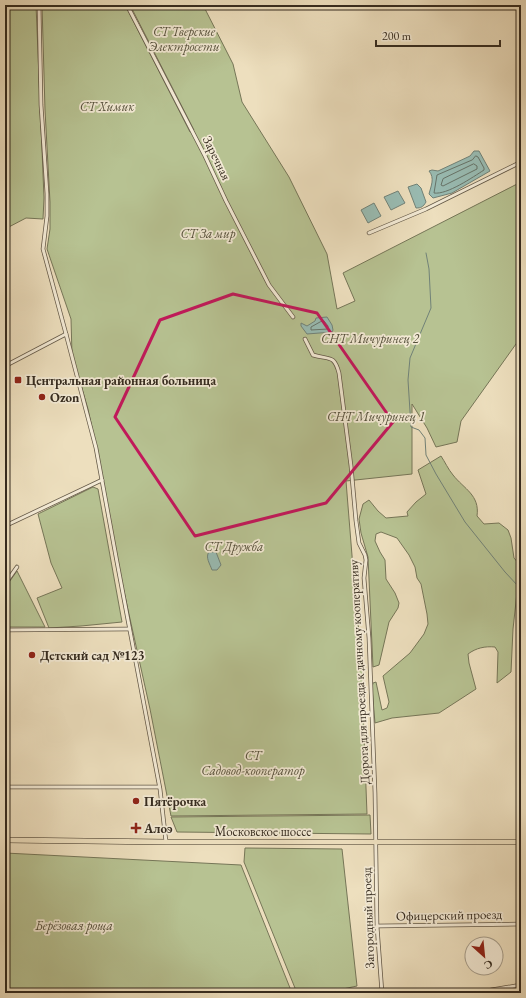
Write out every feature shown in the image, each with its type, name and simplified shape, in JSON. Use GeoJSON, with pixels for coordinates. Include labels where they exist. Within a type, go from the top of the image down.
{"type":"FeatureCollection","features":[{"type":"Feature","properties":{"kind":"main road","name":"Московское шоссе"},"geometry":{"type":"LineString","coordinates":[[5,840],[166,842],[521,842]]}},
{"type":"Feature","properties":{"kind":"street"},"geometry":{"type":"LineString","coordinates":[[39,5],[41,105],[47,194],[47,216],[43,249],[96,448],[159,787],[165,822],[166,842]]}},
{"type":"Feature","properties":{"kind":"street","name":"Заречная"},"geometry":{"type":"LineString","coordinates":[[127,5],[206,156],[226,201],[269,285],[293,317]]}},
{"type":"Feature","properties":{"kind":"street"},"geometry":{"type":"LineString","coordinates":[[369,233],[426,209],[521,162]]}},
{"type":"Feature","properties":{"kind":"street"},"geometry":{"type":"LineString","coordinates":[[5,366],[66,334]]}},
{"type":"Feature","properties":{"kind":"street","name":"Дорога для проезда к дачному кооперативу"},"geometry":{"type":"LineString","coordinates":[[305,339],[313,355],[335,360],[339,373],[359,543],[366,560],[364,578],[369,638],[376,842]]}},
{"type":"Feature","properties":{"kind":"street"},"geometry":{"type":"LineString","coordinates":[[5,526],[102,480]]}},
{"type":"Feature","properties":{"kind":"street"},"geometry":{"type":"LineString","coordinates":[[5,584],[17,567]]}},
{"type":"Feature","properties":{"kind":"street"},"geometry":{"type":"LineString","coordinates":[[5,630],[129,629]]}},
{"type":"Feature","properties":{"kind":"street"},"geometry":{"type":"LineString","coordinates":[[5,787],[159,787]]}},
{"type":"Feature","properties":{"kind":"street","name":"Загородный проезд"},"geometry":{"type":"LineString","coordinates":[[376,842],[377,926],[382,993]]}},
{"type":"Feature","properties":{"kind":"street","name":"Офицерский проезд"},"geometry":{"type":"LineString","coordinates":[[377,926],[521,924]]}},
{"type":"Feature","properties":{"kind":"street"},"geometry":{"type":"LineString","coordinates":[[492,990],[521,985]]}},
{"type":"Feature","properties":{"kind":"highlighted area"},"geometry":{"type":"Polygon","coordinates":[[[233,294],[317,313],[393,422],[326,503],[195,536],[115,417],[160,320],[233,294]]]}},
{"type":"Feature","properties":{"kind":"green space"},"geometry":{"type":"Polygon","coordinates":[[[5,5],[36,5],[44,198],[43,219],[26,218],[5,229],[5,5]]]}},
{"type":"Feature","properties":{"kind":"green space"},"geometry":{"type":"Polygon","coordinates":[[[42,5],[125,5],[190,132],[194,130],[130,5],[203,5],[233,64],[242,102],[289,177],[327,254],[337,309],[355,301],[343,273],[521,182],[521,337],[461,421],[457,442],[436,447],[427,428],[412,404],[412,474],[346,481],[356,605],[364,676],[363,709],[367,814],[171,816],[150,709],[115,551],[88,409],[72,355],[71,319],[47,249],[50,229],[50,202],[45,110],[42,5]]]}},
{"type":"Feature","properties":{"kind":"green space"},"geometry":{"type":"Polygon","coordinates":[[[441,456],[457,480],[474,497],[477,516],[484,524],[499,523],[508,530],[511,538],[514,558],[520,565],[513,629],[511,672],[497,683],[498,652],[495,647],[484,647],[477,649],[468,654],[476,689],[439,713],[392,718],[375,723],[372,688],[373,683],[376,682],[382,710],[387,708],[389,702],[383,676],[410,653],[424,634],[428,624],[421,584],[417,578],[415,567],[409,555],[397,538],[381,532],[376,534],[375,541],[385,560],[386,579],[395,593],[399,603],[398,608],[389,622],[379,665],[373,667],[368,557],[361,533],[359,519],[363,504],[369,500],[386,518],[408,516],[407,512],[426,494],[418,470],[441,456]]]}},
{"type":"Feature","properties":{"kind":"green space"},"geometry":{"type":"Polygon","coordinates":[[[93,487],[98,489],[122,622],[49,628],[37,598],[62,588],[51,563],[38,514],[93,487]]]}},
{"type":"Feature","properties":{"kind":"green space"},"geometry":{"type":"Polygon","coordinates":[[[17,571],[45,627],[5,627],[5,588],[17,571]]]}},
{"type":"Feature","properties":{"kind":"green space"},"geometry":{"type":"Polygon","coordinates":[[[370,815],[371,834],[177,832],[171,817],[370,815]]]}},
{"type":"Feature","properties":{"kind":"green space"},"geometry":{"type":"Polygon","coordinates":[[[245,848],[342,849],[357,986],[324,993],[297,993],[244,862],[245,848]]]}},
{"type":"Feature","properties":{"kind":"green space","name":"Берёзовая роща"},"geometry":{"type":"Polygon","coordinates":[[[5,853],[241,865],[292,993],[5,993],[5,853]]]}},
{"type":"Feature","properties":{"kind":"water"},"geometry":{"type":"Polygon","coordinates":[[[474,151],[479,151],[490,171],[452,193],[433,198],[429,194],[432,176],[429,171],[438,171],[470,156],[474,151]]]}},
{"type":"Feature","properties":{"kind":"water"},"geometry":{"type":"Polygon","coordinates":[[[417,184],[421,188],[426,202],[419,208],[416,208],[408,187],[417,184]]]}},
{"type":"Feature","properties":{"kind":"water"},"geometry":{"type":"Polygon","coordinates":[[[398,191],[405,203],[391,210],[384,197],[398,191]]]}},
{"type":"Feature","properties":{"kind":"water"},"geometry":{"type":"Polygon","coordinates":[[[374,203],[381,216],[368,223],[361,210],[374,203]]]}},
{"type":"Feature","properties":{"kind":"water"},"geometry":{"type":"Polygon","coordinates":[[[327,317],[332,325],[332,332],[307,334],[301,326],[301,323],[307,326],[315,321],[316,318],[327,317]]]}},
{"type":"Feature","properties":{"kind":"water"},"geometry":{"type":"Polygon","coordinates":[[[209,552],[216,552],[221,565],[217,570],[212,570],[208,558],[209,552]]]}},
{"type":"Feature","properties":{"kind":"waterway"},"geometry":{"type":"LineString","coordinates":[[426,253],[429,269],[431,308],[410,358],[408,380],[411,427],[419,430],[425,438],[426,455],[465,522],[518,586],[521,594]]}},
{"type":"Feature","properties":{"kind":"place","name":"Центральная районная больница"},"geometry":{"type":"Point","coordinates":[18,380]}},
{"type":"Feature","properties":{"kind":"place","name":"Ozon"},"geometry":{"type":"Point","coordinates":[42,397]}},
{"type":"Feature","properties":{"kind":"place","name":"Детский сад №123"},"geometry":{"type":"Point","coordinates":[32,655]}},
{"type":"Feature","properties":{"kind":"place","name":"Пятёрочка"},"geometry":{"type":"Point","coordinates":[136,801]}},
{"type":"Feature","properties":{"kind":"place","name":"Алоэ"},"geometry":{"type":"Point","coordinates":[136,828]}},
{"type":"Feature","properties":{"kind":"park label","name":"СТ Тверские Электросети"},"geometry":{"type":"Point","coordinates":[184,38]}},
{"type":"Feature","properties":{"kind":"park label","name":"СТ Химик"},"geometry":{"type":"Point","coordinates":[107,106]}},
{"type":"Feature","properties":{"kind":"park label","name":"СТ За мир"},"geometry":{"type":"Point","coordinates":[208,233]}},
{"type":"Feature","properties":{"kind":"park label","name":"СНТ Мичуринец 2"},"geometry":{"type":"Point","coordinates":[370,338]}},
{"type":"Feature","properties":{"kind":"park label","name":"СНТ Мичуринец 1"},"geometry":{"type":"Point","coordinates":[376,416]}},
{"type":"Feature","properties":{"kind":"park label","name":"СТ Дружба"},"geometry":{"type":"Point","coordinates":[234,546]}},
{"type":"Feature","properties":{"kind":"park label","name":"СТ Садовод-кооператор"},"geometry":{"type":"Point","coordinates":[253,762]}}]}
